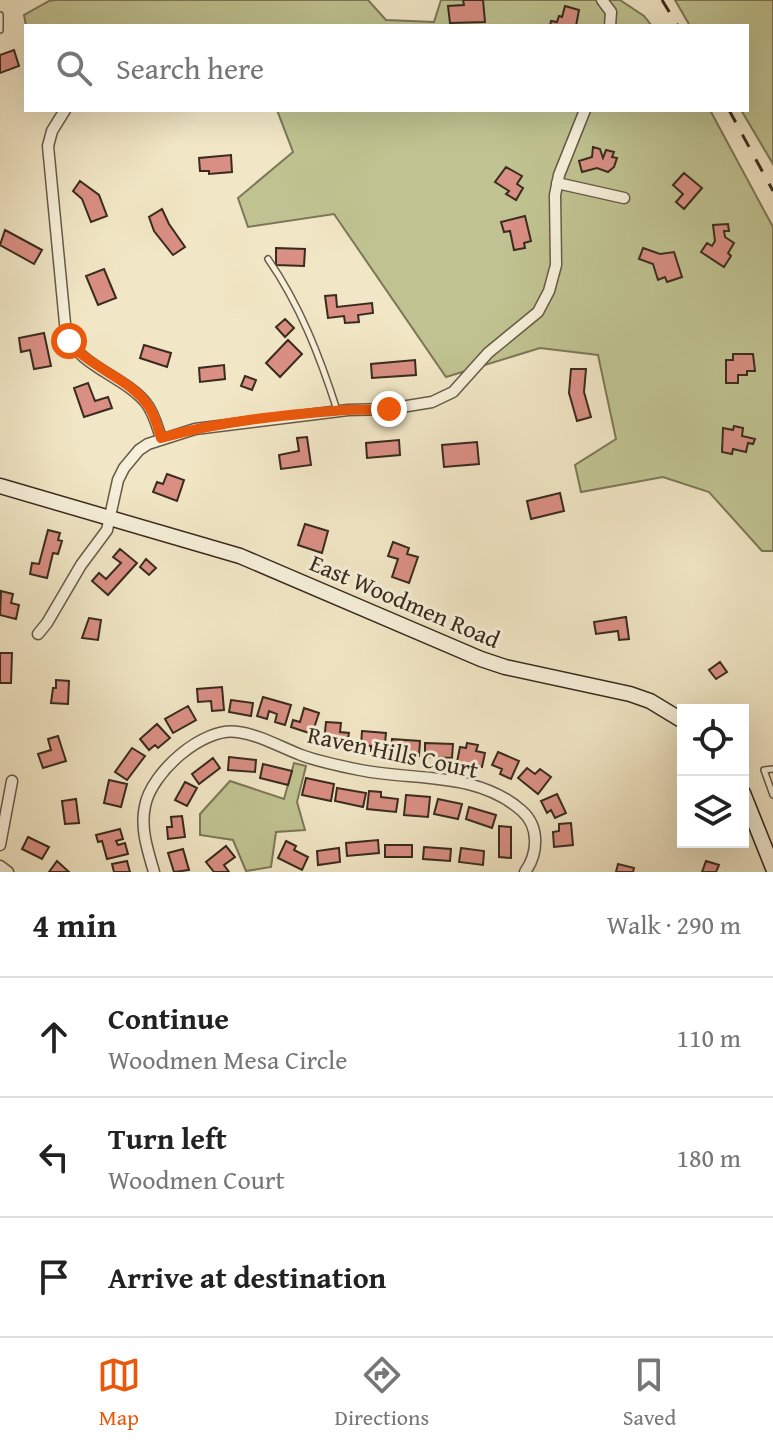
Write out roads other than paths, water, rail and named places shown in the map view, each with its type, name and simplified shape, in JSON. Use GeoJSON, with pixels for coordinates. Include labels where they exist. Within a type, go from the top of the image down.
{"type":"FeatureCollection","features":[{"type":"Feature","properties":{"kind":"main road","name":"East Woodmen Road"},"geometry":{"type":"LineString","coordinates":[[0,486],[240,556],[481,659],[630,694],[650,701],[677,717]]}},
{"type":"Feature","properties":{"kind":"main road"},"geometry":{"type":"LineString","coordinates":[[749,807],[771,859]]}},
{"type":"Feature","properties":{"kind":"street"},"geometry":{"type":"LineString","coordinates":[[602,0],[611,12],[610,24]]}},
{"type":"Feature","properties":{"kind":"street"},"geometry":{"type":"LineString","coordinates":[[64,112],[52,131],[48,146],[66,334],[84,357],[134,391],[147,404],[161,438]]}},
{"type":"Feature","properties":{"kind":"street"},"geometry":{"type":"LineString","coordinates":[[38,634],[107,530],[118,480],[139,450],[161,438],[195,429],[432,402],[448,395],[488,353],[538,312],[549,291],[556,265],[557,183],[584,112]]}},
{"type":"Feature","properties":{"kind":"street"},"geometry":{"type":"LineString","coordinates":[[557,183],[624,198]]}},
{"type":"Feature","properties":{"kind":"street","name":"Raven Hills Court"},"geometry":{"type":"LineString","coordinates":[[154,872],[143,823],[149,792],[164,771],[192,746],[204,738],[226,731],[250,735],[339,766],[393,775],[443,778],[491,793],[520,809],[533,826],[535,853],[525,872]]}},
{"type":"Feature","properties":{"kind":"street"},"geometry":{"type":"LineString","coordinates":[[0,845],[12,781]]}},
{"type":"Feature","properties":{"kind":"street"},"geometry":{"type":"LineString","coordinates":[[0,866],[8,872]]}},
{"type":"Feature","properties":{"kind":"lane"},"geometry":{"type":"LineString","coordinates":[[0,15],[0,30]]}},
{"type":"Feature","properties":{"kind":"lane"},"geometry":{"type":"LineString","coordinates":[[268,259],[301,315],[337,411]]}},
{"type":"Feature","properties":{"kind":"lane"},"geometry":{"type":"LineString","coordinates":[[773,769],[764,770],[773,795]]}},
{"type":"Feature","properties":{"kind":"railway"},"geometry":{"type":"LineString","coordinates":[[662,0],[677,24]]}},
{"type":"Feature","properties":{"kind":"railway"},"geometry":{"type":"LineString","coordinates":[[730,112],[773,191]]}}]}
